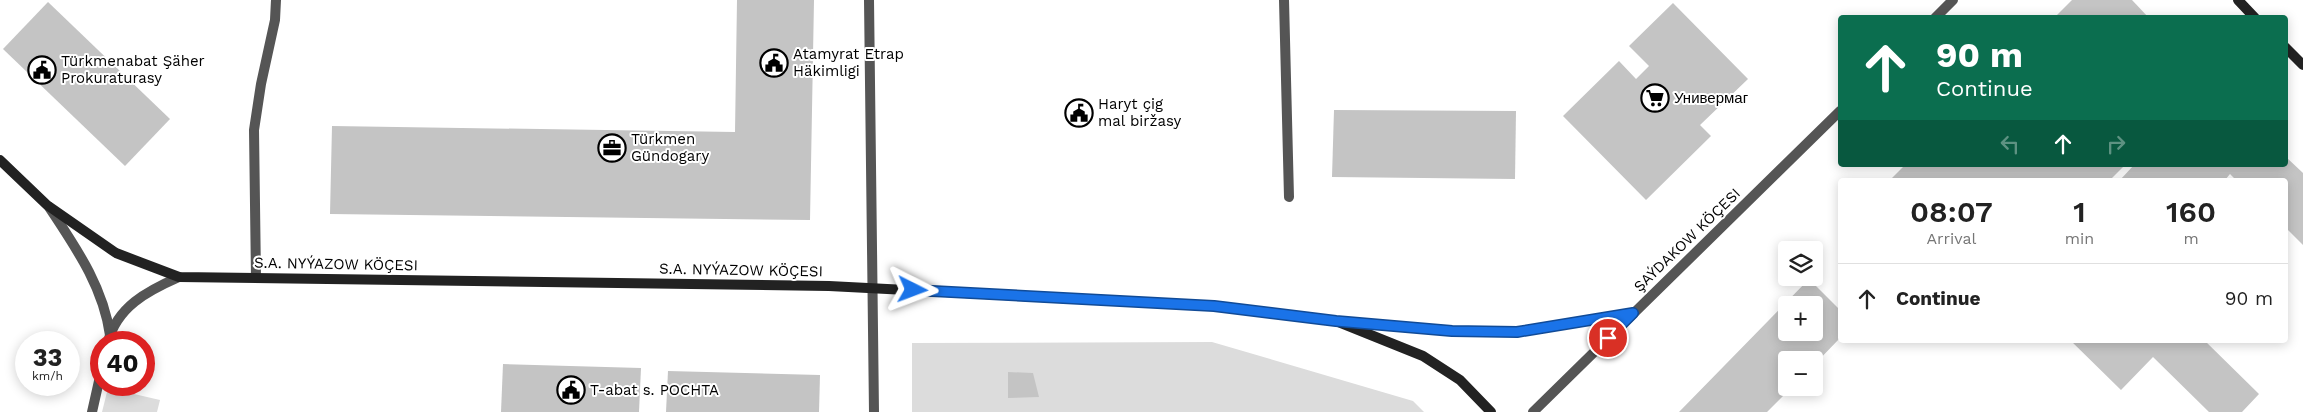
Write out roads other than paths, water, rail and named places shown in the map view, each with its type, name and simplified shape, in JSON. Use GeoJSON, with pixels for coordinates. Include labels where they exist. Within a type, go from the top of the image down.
{"type":"FeatureCollection","features":[{"type":"Feature","properties":{"kind":"street"},"geometry":{"type":"LineString","coordinates":[[256,278],[254,130],[261,84],[275,20],[276,0]]}},
{"type":"Feature","properties":{"kind":"street"},"geometry":{"type":"LineString","coordinates":[[869,0],[874,288],[874,412]]}},
{"type":"Feature","properties":{"kind":"street"},"geometry":{"type":"LineString","coordinates":[[1284,0],[1289,197]]}},
{"type":"Feature","properties":{"kind":"street"},"geometry":{"type":"LineString","coordinates":[[1938,15],[1953,0]]}},
{"type":"Feature","properties":{"kind":"street"},"geometry":{"type":"LineString","coordinates":[[2238,0],[2252,15]]}},
{"type":"Feature","properties":{"kind":"street"},"geometry":{"type":"LineString","coordinates":[[2288,50],[2303,65]]}},
{"type":"Feature","properties":{"kind":"street","name":"ŞAÝDAKOW KÖÇESI"},"geometry":{"type":"LineString","coordinates":[[1533,412],[1838,113]]}},
{"type":"Feature","properties":{"kind":"street","name":"S.A. NYÝAZOW KÖÇESI"},"geometry":{"type":"LineString","coordinates":[[0,160],[47,204],[116,254],[178,277],[874,288],[1214,306],[1336,321],[1423,356],[1460,380],[1491,412]]}},
{"type":"Feature","properties":{"kind":"street"},"geometry":{"type":"LineString","coordinates":[[47,204],[93,278],[104,304],[108,331]]}},
{"type":"Feature","properties":{"kind":"street"},"geometry":{"type":"LineString","coordinates":[[112,331],[116,320],[133,302],[145,293],[178,277]]}},
{"type":"Feature","properties":{"kind":"street"},"geometry":{"type":"LineString","coordinates":[[1336,321],[1452,331],[1517,332],[1633,313]]}},
{"type":"Feature","properties":{"kind":"street"},"geometry":{"type":"LineString","coordinates":[[92,412],[96,396]]}},
{"type":"Feature","properties":{"kind":"place","name":"Atamyrat Etrap Häkimligi"},"geometry":{"type":"Point","coordinates":[774,63]}},
{"type":"Feature","properties":{"kind":"place","name":"Türkmenabat Şäher Prokuraturasy"},"geometry":{"type":"Point","coordinates":[42,70]}},
{"type":"Feature","properties":{"kind":"place","name":"Универмаг"},"geometry":{"type":"Point","coordinates":[1655,98]}},
{"type":"Feature","properties":{"kind":"place","name":"Haryt çig mal biržasy"},"geometry":{"type":"Point","coordinates":[1079,113]}},
{"type":"Feature","properties":{"kind":"place","name":"Türkmen Gündogary"},"geometry":{"type":"Point","coordinates":[612,148]}},
{"type":"Feature","properties":{"kind":"place","name":"T-abat s. POCHTA"},"geometry":{"type":"Point","coordinates":[571,390]}}]}
